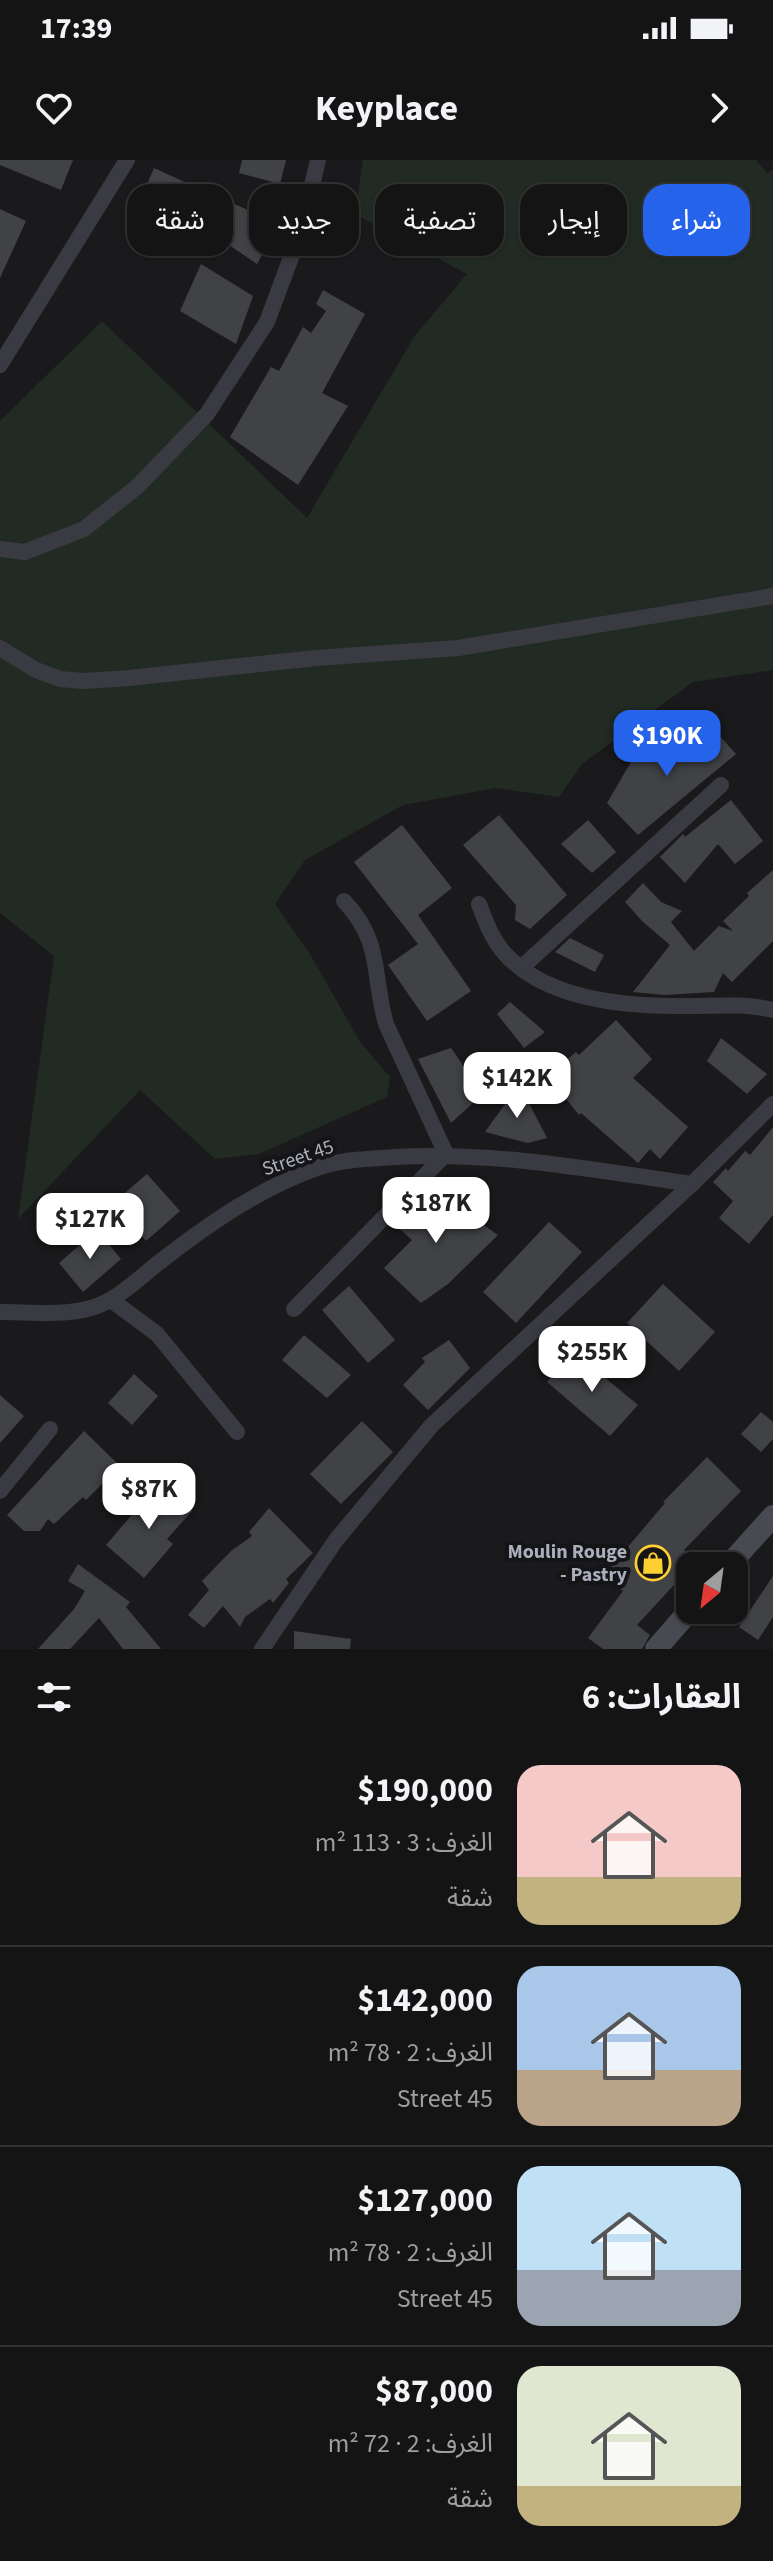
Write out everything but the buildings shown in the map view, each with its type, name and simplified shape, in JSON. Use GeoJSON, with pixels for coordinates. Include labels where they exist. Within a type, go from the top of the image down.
{"type":"FeatureCollection","features":[{"type":"Feature","properties":{"kind":"street"},"geometry":{"type":"LineString","coordinates":[[0,365],[127,160]]}},
{"type":"Feature","properties":{"kind":"street"},"geometry":{"type":"LineString","coordinates":[[0,549],[25,552],[84,529],[138,486],[207,414],[267,322],[302,228],[318,160]]}},
{"type":"Feature","properties":{"kind":"street"},"geometry":{"type":"LineString","coordinates":[[0,648],[36,670],[60,679],[129,678],[316,658],[458,648],[773,596]]}},
{"type":"Feature","properties":{"kind":"street"},"geometry":{"type":"LineString","coordinates":[[521,968],[721,785]]}},
{"type":"Feature","properties":{"kind":"street"},"geometry":{"type":"LineString","coordinates":[[294,1309],[446,1154],[386,1024],[380,1004],[374,949],[366,928],[344,901]]}},
{"type":"Feature","properties":{"kind":"street"},"geometry":{"type":"LineString","coordinates":[[479,904],[496,942],[521,968],[543,981],[588,999],[673,1006],[749,1004],[773,1010]]}},
{"type":"Feature","properties":{"kind":"street"},"geometry":{"type":"LineString","coordinates":[[262,1649],[336,1540],[432,1425],[692,1184],[773,1104]]}},
{"type":"Feature","properties":{"kind":"street","name":"Street 45"},"geometry":{"type":"LineString","coordinates":[[0,1312],[72,1312],[111,1300],[168,1255],[268,1187],[321,1167],[356,1160],[446,1154],[692,1184]]}},
{"type":"Feature","properties":{"kind":"street"},"geometry":{"type":"LineString","coordinates":[[111,1300],[157,1334],[237,1432]]}},
{"type":"Feature","properties":{"kind":"street"},"geometry":{"type":"LineString","coordinates":[[0,1491],[50,1429]]}},
{"type":"Feature","properties":{"kind":"street"},"geometry":{"type":"LineString","coordinates":[[741,1552],[773,1516]]}},
{"type":"Feature","properties":{"kind":"street"},"geometry":{"type":"LineString","coordinates":[[656,1649],[678,1624]]}},
{"type":"Feature","properties":{"kind":"shaded area"},"geometry":{"type":"Polygon","coordinates":[[[363,160],[756,160],[767,173],[773,170],[773,670],[693,682],[582,764],[559,797],[496,788],[403,805],[305,860],[275,904],[310,954],[360,1042],[390,1077],[387,1097],[259,1154],[215,1159],[140,1090],[18,1219],[54,956],[0,913],[0,421],[102,321],[307,518],[414,337],[467,274],[433,256],[504,256],[504,184],[375,184],[375,225],[359,216],[363,160]]]}},
{"type":"Feature","properties":{"kind":"place","name":"Moulin Rouge - Pastry"},"geometry":{"type":"Point","coordinates":[653,1563]}}]}
